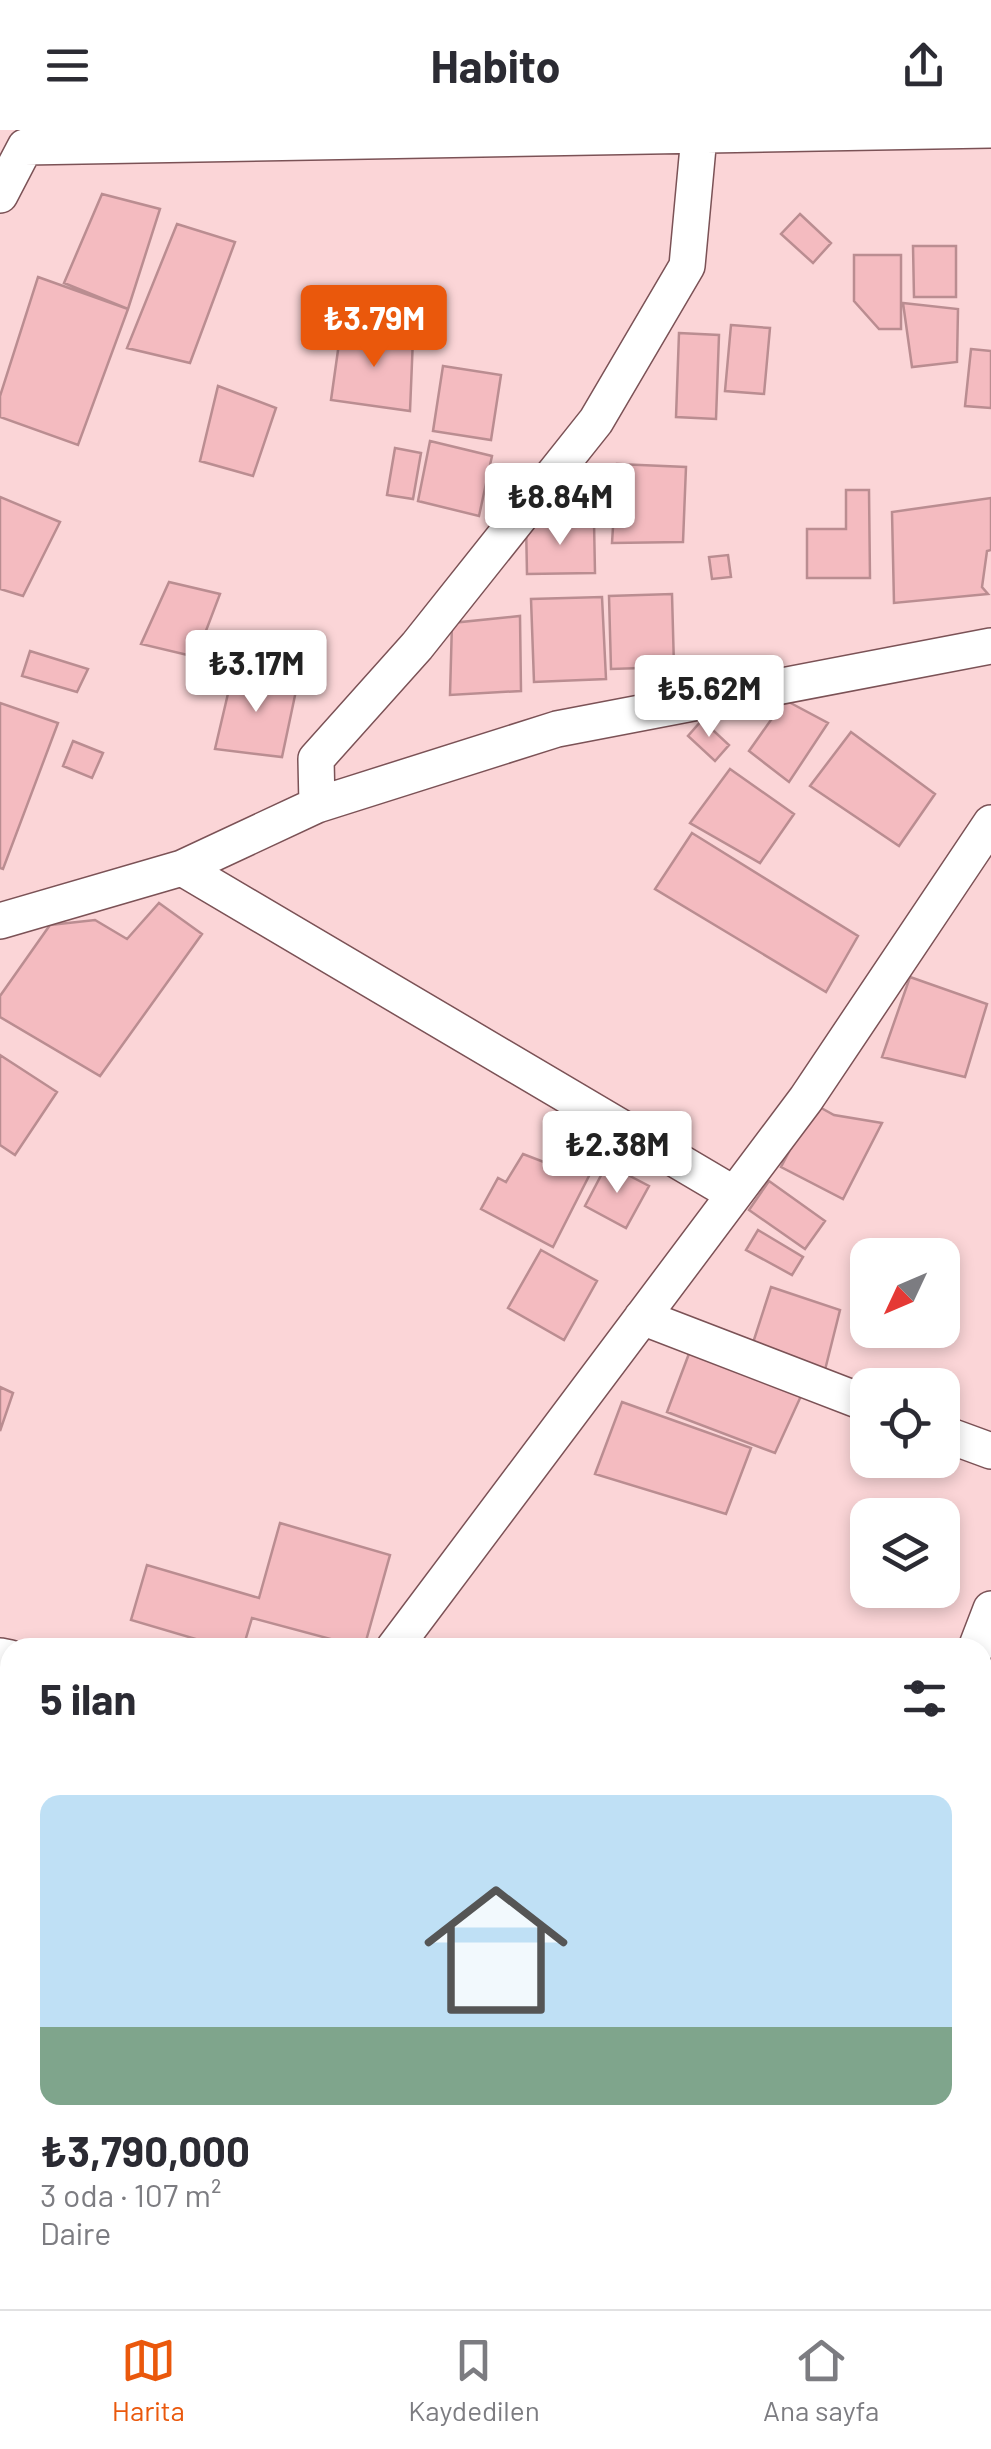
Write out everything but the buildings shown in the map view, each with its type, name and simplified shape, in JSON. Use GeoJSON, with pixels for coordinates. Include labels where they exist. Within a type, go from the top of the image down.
{"type":"FeatureCollection","features":[{"type":"Feature","properties":{"kind":"street"},"geometry":{"type":"LineString","coordinates":[[0,195],[13,147],[990,130]]}},
{"type":"Feature","properties":{"kind":"street"},"geometry":{"type":"LineString","coordinates":[[317,805],[316,759],[417,646],[596,422],[687,266],[699,136]]}},
{"type":"Feature","properties":{"kind":"street"},"geometry":{"type":"LineString","coordinates":[[0,921],[182,868],[317,805],[557,729],[991,646]]}},
{"type":"Feature","properties":{"kind":"street"},"geometry":{"type":"LineString","coordinates":[[401,1638],[806,1099],[991,824]]}},
{"type":"Feature","properties":{"kind":"street"},"geometry":{"type":"LineString","coordinates":[[182,868],[734,1194]]}},
{"type":"Feature","properties":{"kind":"street"},"geometry":{"type":"LineString","coordinates":[[642,1317],[850,1397]]}},
{"type":"Feature","properties":{"kind":"street"},"geometry":{"type":"LineString","coordinates":[[960,1440],[991,1451]]}},
{"type":"Feature","properties":{"kind":"street"},"geometry":{"type":"LineString","coordinates":[[980,1638],[991,1610]]}}]}
